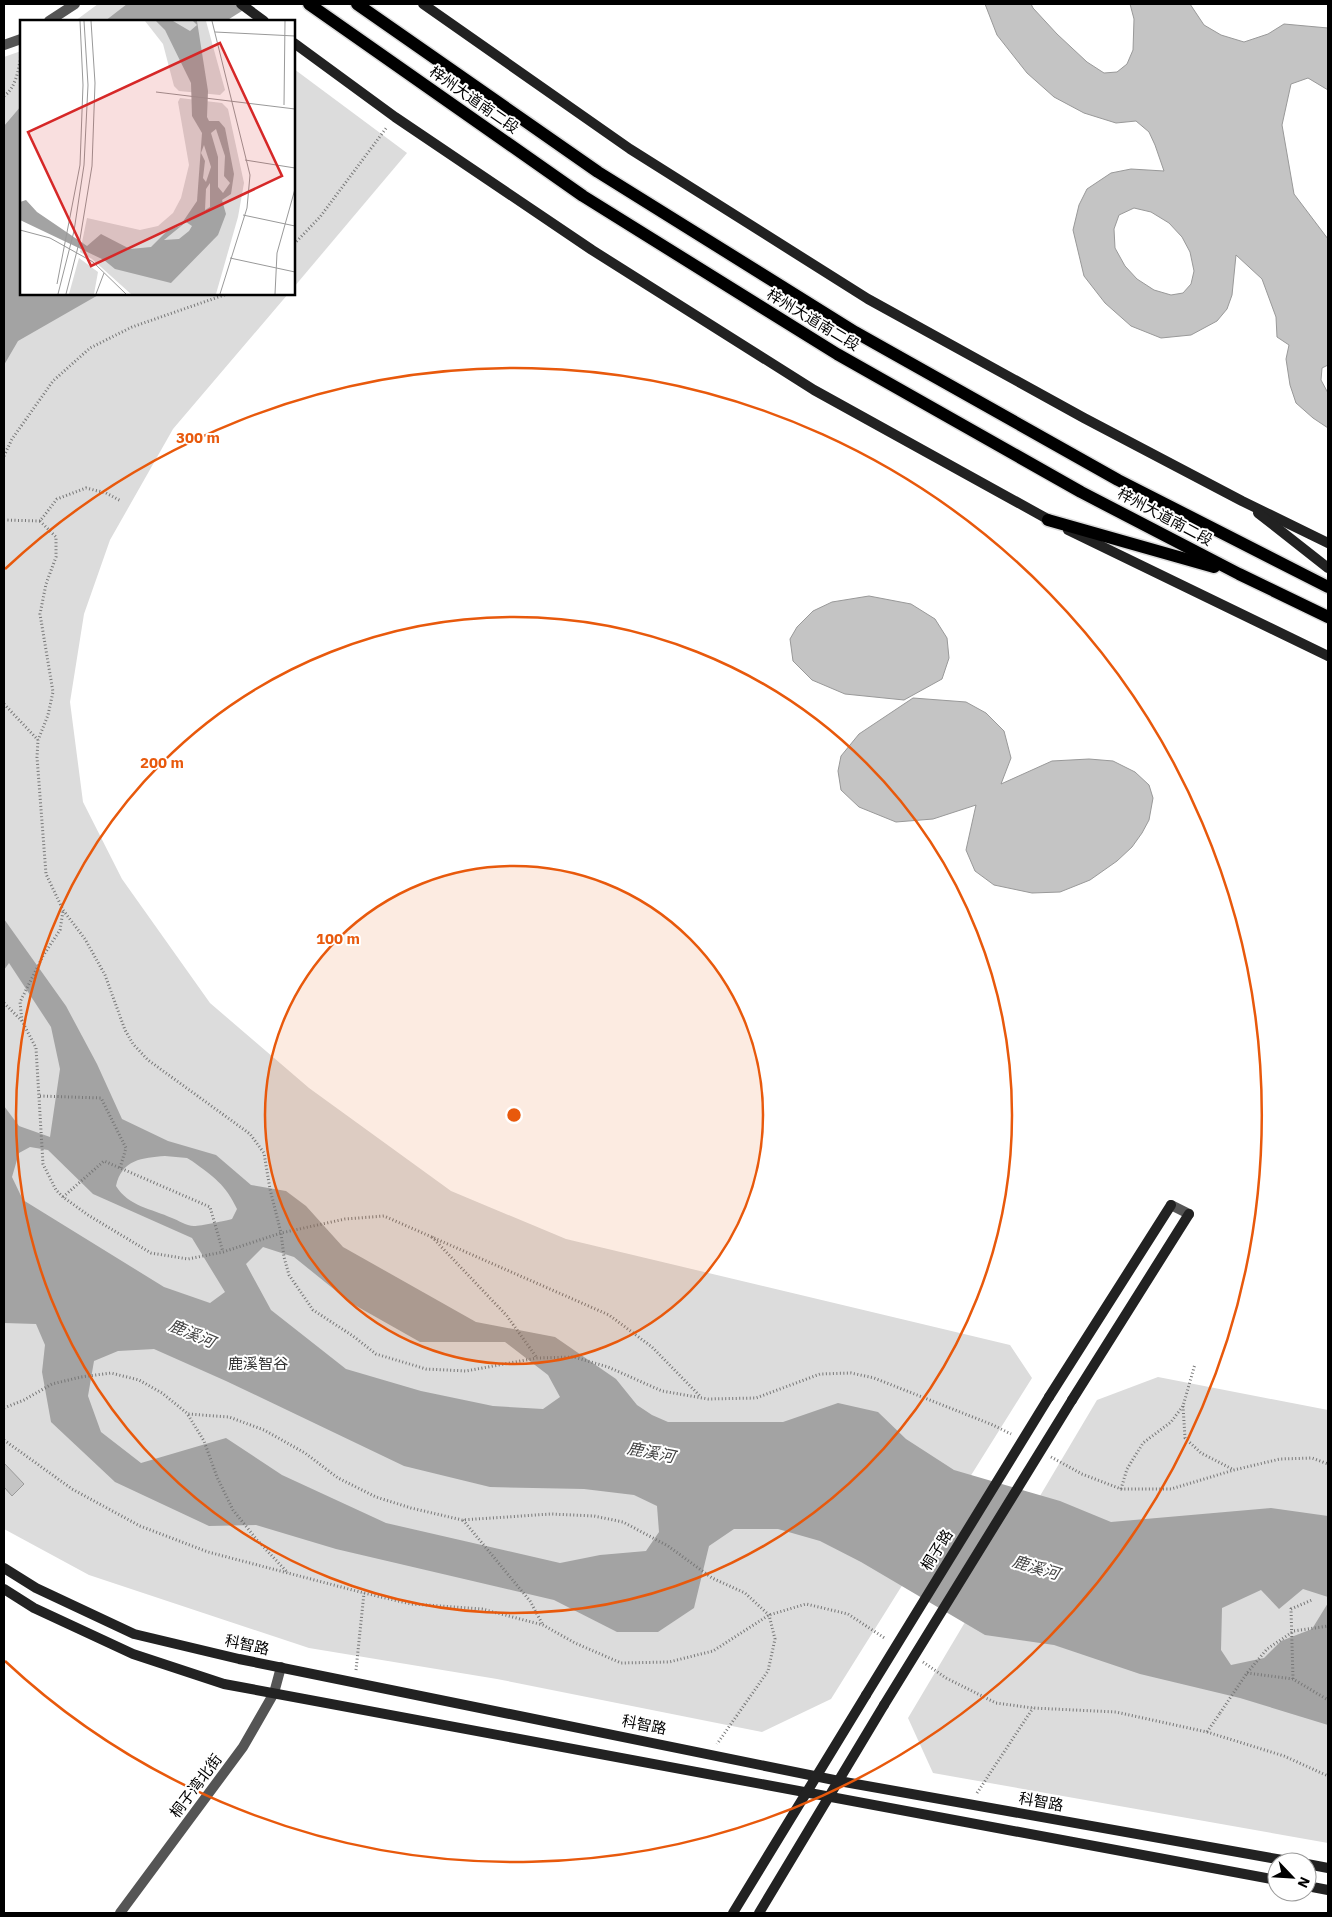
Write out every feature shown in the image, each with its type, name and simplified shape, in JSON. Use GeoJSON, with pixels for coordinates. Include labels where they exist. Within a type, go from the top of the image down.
{"type":"FeatureCollection","features":[{"type":"Feature","properties":{"kind":"main road"},"geometry":{"type":"LineString","coordinates":[[240,4],[261,19]]}},
{"type":"Feature","properties":{"kind":"main road","name":"梓州大道南二段"},"geometry":{"type":"LineString","coordinates":[[309,4],[583,196],[836,354],[1073,487],[1239,574],[1328,617]]}},
{"type":"Feature","properties":{"kind":"main road","name":"梓州大道南二段"},"geometry":{"type":"LineString","coordinates":[[358,4],[598,172],[854,332],[1118,480],[1277,563],[1328,587]]}},
{"type":"Feature","properties":{"kind":"main road"},"geometry":{"type":"LineString","coordinates":[[423,4],[630,149],[868,299],[1084,418],[1328,543]]}},
{"type":"Feature","properties":{"kind":"main road"},"geometry":{"type":"LineString","coordinates":[[295,44],[395,117],[592,250],[814,390],[1048,520],[1328,656]]}},
{"type":"Feature","properties":{"kind":"main road"},"geometry":{"type":"LineString","coordinates":[[1242,500],[1328,568]]}},
{"type":"Feature","properties":{"kind":"main road"},"geometry":{"type":"LineString","coordinates":[[1048,520],[1239,574]]}},
{"type":"Feature","properties":{"kind":"main road","name":"桐子路"},"geometry":{"type":"LineString","coordinates":[[733,1913],[1049,1397],[1171,1205]]}},
{"type":"Feature","properties":{"kind":"main road"},"geometry":{"type":"LineString","coordinates":[[758,1913],[1072,1400],[1189,1214]]}},
{"type":"Feature","properties":{"kind":"main road","name":"科智路"},"geometry":{"type":"LineString","coordinates":[[4,1568],[36,1588],[134,1634],[281,1667],[839,1781],[1267,1857]]}},
{"type":"Feature","properties":{"kind":"main road"},"geometry":{"type":"LineString","coordinates":[[4,1589],[34,1608],[134,1654],[224,1684],[1267,1878]]}},
{"type":"Feature","properties":{"kind":"street"},"geometry":{"type":"LineString","coordinates":[[50,20],[74,4]]}},
{"type":"Feature","properties":{"kind":"street"},"geometry":{"type":"LineString","coordinates":[[4,45],[20,39]]}},
{"type":"Feature","properties":{"kind":"street"},"geometry":{"type":"LineString","coordinates":[[1171,1205],[1189,1214]]}},
{"type":"Feature","properties":{"kind":"street","name":"桐子湾北街"},"geometry":{"type":"LineString","coordinates":[[120,1913],[243,1747],[274,1693],[281,1667]]}},
{"type":"Feature","properties":{"kind":"path"},"geometry":{"type":"LineString","coordinates":[[4,96],[9,93],[19,70],[20,62]]}},
{"type":"Feature","properties":{"kind":"path"},"geometry":{"type":"LineString","coordinates":[[295,243],[320,218],[395,117]]}},
{"type":"Feature","properties":{"kind":"path"},"geometry":{"type":"LineString","coordinates":[[4,456],[12,439],[53,381],[90,348],[132,327],[224,295]]}},
{"type":"Feature","properties":{"kind":"path"},"geometry":{"type":"LineString","coordinates":[[40,521],[57,500],[86,488],[106,493],[121,501]]}},
{"type":"Feature","properties":{"kind":"path"},"geometry":{"type":"LineString","coordinates":[[4,520],[40,521],[56,537],[56,557],[46,584],[40,614],[53,692],[48,715],[38,740],[37,758],[46,874],[63,910],[85,939],[105,975],[125,1030],[133,1044],[148,1060],[250,1134],[264,1153],[289,1275],[313,1310],[353,1336],[376,1354],[426,1369],[466,1370],[537,1358],[574,1357],[608,1367],[662,1391],[702,1398],[756,1398],[820,1374],[851,1373],[884,1381],[993,1425],[1018,1438]]}},
{"type":"Feature","properties":{"kind":"path"},"geometry":{"type":"LineString","coordinates":[[4,704],[38,740]]}},
{"type":"Feature","properties":{"kind":"path"},"geometry":{"type":"LineString","coordinates":[[22,1021],[20,1002],[43,956],[60,930],[63,910]]}},
{"type":"Feature","properties":{"kind":"path"},"geometry":{"type":"LineString","coordinates":[[4,1003],[22,1021],[36,1048],[43,1164],[56,1190],[88,1215],[151,1254],[188,1260],[223,1252],[281,1234],[345,1219],[384,1216],[430,1234],[609,1315],[652,1347],[702,1398]]}},
{"type":"Feature","properties":{"kind":"path"},"geometry":{"type":"LineString","coordinates":[[40,1096],[100,1098],[126,1148],[120,1168]]}},
{"type":"Feature","properties":{"kind":"path"},"geometry":{"type":"LineString","coordinates":[[63,1197],[104,1161],[210,1208],[223,1252]]}},
{"type":"Feature","properties":{"kind":"path"},"geometry":{"type":"LineString","coordinates":[[430,1234],[507,1316],[537,1358]]}},
{"type":"Feature","properties":{"kind":"path"},"geometry":{"type":"LineString","coordinates":[[1121,1489],[1127,1469],[1143,1443],[1171,1422],[1183,1406],[1195,1364]]}},
{"type":"Feature","properties":{"kind":"path"},"geometry":{"type":"LineString","coordinates":[[4,1408],[24,1400],[52,1384],[81,1377],[111,1373],[139,1380],[162,1393],[188,1414],[204,1441],[217,1477],[233,1510],[257,1540],[289,1574]]}},
{"type":"Feature","properties":{"kind":"path"},"geometry":{"type":"LineString","coordinates":[[1183,1406],[1186,1438],[1201,1453],[1234,1470]]}},
{"type":"Feature","properties":{"kind":"path"},"geometry":{"type":"LineString","coordinates":[[188,1414],[229,1416],[264,1430],[305,1453],[338,1478],[376,1497],[411,1508],[462,1520],[550,1514],[594,1516],[623,1522],[668,1546],[712,1578],[745,1593],[769,1615],[775,1638],[768,1671],[710,1754]]}},
{"type":"Feature","properties":{"kind":"path"},"geometry":{"type":"LineString","coordinates":[[4,1440],[72,1489],[140,1526],[208,1552],[411,1604],[482,1609],[543,1625],[575,1643],[621,1662],[669,1662],[713,1651],[769,1615],[806,1604],[848,1614],[891,1642]]}},
{"type":"Feature","properties":{"kind":"path"},"geometry":{"type":"LineString","coordinates":[[1050,1456],[1082,1474],[1121,1489],[1171,1489],[1234,1470],[1280,1459],[1312,1458],[1328,1464]]}},
{"type":"Feature","properties":{"kind":"path"},"geometry":{"type":"LineString","coordinates":[[462,1520],[530,1601],[543,1625]]}},
{"type":"Feature","properties":{"kind":"path"},"geometry":{"type":"LineString","coordinates":[[355,1682],[364,1593]]}},
{"type":"Feature","properties":{"kind":"path"},"geometry":{"type":"LineString","coordinates":[[1293,1679],[1291,1609],[1312,1600]]}},
{"type":"Feature","properties":{"kind":"path"},"geometry":{"type":"LineString","coordinates":[[1207,1732],[1247,1673],[1267,1649],[1294,1631],[1328,1626]]}},
{"type":"Feature","properties":{"kind":"path"},"geometry":{"type":"LineString","coordinates":[[915,1657],[946,1678],[996,1703],[1033,1708],[1116,1712],[1207,1732],[1284,1756],[1328,1776]]}},
{"type":"Feature","properties":{"kind":"path"},"geometry":{"type":"LineString","coordinates":[[1247,1673],[1293,1679],[1328,1700]]}},
{"type":"Feature","properties":{"kind":"path"},"geometry":{"type":"LineString","coordinates":[[970,1804],[1033,1708]]}},
{"type":"Feature","properties":{"kind":"green space"},"geometry":{"type":"Polygon","coordinates":[[[98,4],[206,4],[229,20],[76,20],[98,4]]]}},
{"type":"Feature","properties":{"kind":"green space","name":"鹿溪智谷"},"geometry":{"type":"Polygon","coordinates":[[[20,51],[20,295],[287,295],[173,429],[110,540],[84,614],[70,702],[83,802],[122,879],[210,1003],[309,1088],[451,1191],[566,1239],[1010,1345],[1032,1378],[831,1699],[762,1732],[497,1679],[309,1648],[89,1575],[4,1529],[4,57],[20,51]]]}},
{"type":"Feature","properties":{"kind":"green space"},"geometry":{"type":"Polygon","coordinates":[[[295,70],[407,153],[295,286],[295,70]]]}},
{"type":"Feature","properties":{"kind":"green space"},"geometry":{"type":"Polygon","coordinates":[[[1158,1377],[1328,1410],[1328,1843],[933,1773],[908,1718],[1097,1400],[1158,1377]]]}},
{"type":"Feature","properties":{"kind":"water"},"geometry":{"type":"Polygon","coordinates":[[[127,4],[253,4],[228,20],[106,20],[127,4]]]}},
{"type":"Feature","properties":{"kind":"water"},"geometry":{"type":"Polygon","coordinates":[[[20,107],[20,295],[98,295],[18,341],[4,365],[4,126],[20,107]]]}},
{"type":"Feature","properties":{"kind":"water","name":"鹿溪河"},"geometry":{"type":"Polygon","coordinates":[[[4,919],[66,1006],[97,1064],[122,1119],[168,1141],[216,1155],[251,1185],[286,1191],[306,1206],[343,1247],[476,1322],[555,1337],[616,1379],[637,1405],[652,1415],[668,1422],[783,1422],[838,1403],[878,1412],[906,1439],[954,1470],[1060,1501],[1111,1522],[1271,1508],[1328,1516],[1328,1597],[1303,1589],[1279,1609],[1261,1590],[1222,1608],[1221,1650],[1231,1665],[1264,1658],[1281,1641],[1312,1629],[1328,1603],[1328,1725],[1240,1698],[1140,1674],[1054,1645],[985,1635],[861,1562],[820,1541],[778,1529],[734,1529],[709,1546],[694,1608],[658,1632],[617,1632],[554,1600],[336,1549],[256,1525],[209,1526],[115,1482],[51,1422],[42,1372],[45,1345],[36,1324],[4,1323],[4,1106],[19,1126],[50,1137],[60,1069],[51,1027],[9,963],[4,970],[4,919]],[[30,1147],[19,1153],[12,1177],[23,1200],[164,1287],[210,1303],[225,1292],[192,1238],[93,1194],[48,1150],[30,1147]],[[157,1157],[141,1159],[128,1165],[123,1170],[116,1186],[121,1193],[134,1203],[191,1226],[232,1219],[237,1209],[228,1193],[213,1176],[187,1158],[157,1157]],[[263,1247],[246,1264],[271,1310],[346,1369],[421,1391],[493,1406],[543,1409],[560,1397],[548,1375],[505,1342],[420,1342],[351,1303],[294,1257],[263,1247]],[[154,1349],[118,1351],[94,1361],[88,1396],[101,1432],[141,1463],[226,1438],[282,1475],[386,1523],[560,1563],[600,1555],[646,1551],[659,1532],[657,1506],[634,1495],[584,1489],[490,1487],[404,1466],[226,1381],[154,1349]]]}},
{"type":"Feature","properties":{"kind":"building"},"geometry":{"type":"Polygon","coordinates":[[[985,4],[1031,4],[1057,34],[1087,62],[1104,73],[1117,72],[1127,64],[1133,50],[1134,19],[1130,4],[1190,4],[1204,25],[1221,35],[1244,42],[1268,34],[1284,24],[1328,28],[1328,90],[1308,78],[1291,84],[1282,125],[1294,194],[1328,239],[1328,365],[1322,368],[1321,380],[1328,393],[1328,428],[1296,403],[1290,385],[1286,359],[1289,345],[1277,337],[1276,317],[1262,279],[1236,255],[1232,295],[1227,309],[1217,321],[1191,335],[1161,338],[1131,326],[1105,303],[1084,276],[1073,230],[1079,205],[1087,189],[1111,173],[1131,169],[1164,171],[1155,145],[1149,132],[1136,121],[1116,123],[1084,113],[1054,97],[1027,73],[997,35],[985,4]],[[1134,208],[1119,215],[1114,229],[1115,248],[1125,266],[1137,279],[1154,290],[1171,295],[1183,293],[1191,284],[1194,271],[1190,252],[1182,237],[1169,223],[1151,212],[1134,208]]]}},
{"type":"Feature","properties":{"kind":"building"},"geometry":{"type":"Polygon","coordinates":[[[869,596],[911,604],[935,619],[947,638],[949,658],[942,679],[904,700],[845,694],[812,680],[793,661],[790,639],[797,627],[813,611],[832,602],[869,596]]]}},
{"type":"Feature","properties":{"kind":"building"},"geometry":{"type":"Polygon","coordinates":[[[913,698],[966,702],[986,713],[1004,731],[1011,758],[1001,784],[1052,761],[1089,759],[1113,761],[1135,772],[1149,785],[1153,798],[1149,820],[1142,833],[1132,847],[1117,861],[1090,880],[1060,892],[1032,893],[994,885],[975,871],[966,850],[976,805],[933,819],[896,822],[859,807],[841,790],[838,771],[841,756],[859,734],[913,698]]]}},
{"type":"Feature","properties":{"kind":"building"},"geometry":{"type":"Polygon","coordinates":[[[4,1463],[24,1484],[12,1496],[4,1487],[4,1463]]]}}]}
